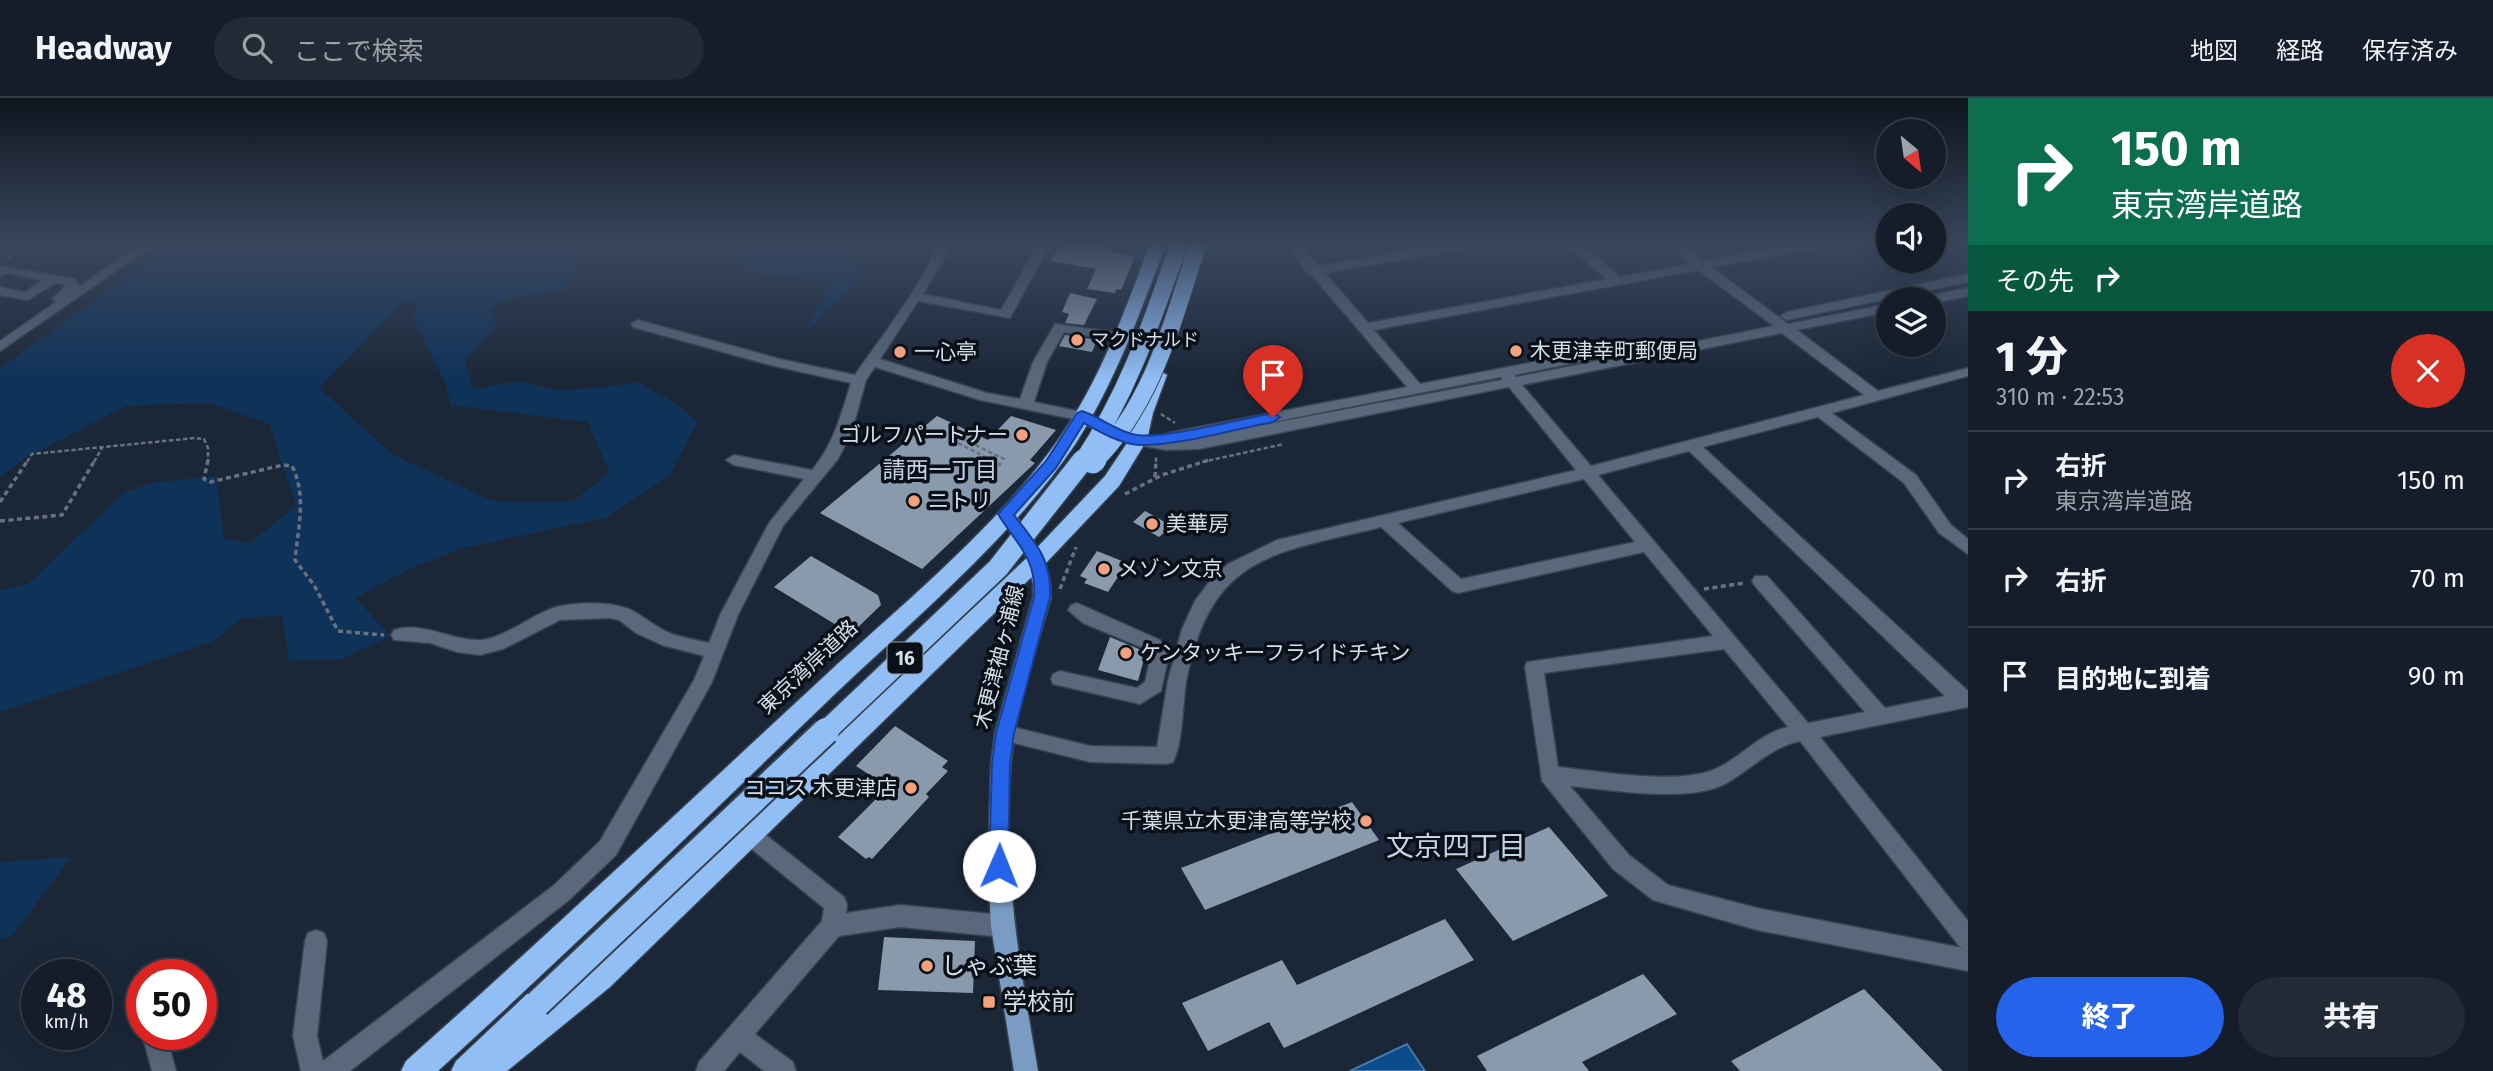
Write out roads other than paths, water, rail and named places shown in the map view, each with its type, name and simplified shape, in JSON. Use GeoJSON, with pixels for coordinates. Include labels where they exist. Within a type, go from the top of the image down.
{"type":"FeatureCollection","features":[{"type":"Feature","properties":{"kind":"highway","name":"東京湾岸道路"},"geometry":{"type":"LineString","coordinates":[[416,1071],[523,974],[900,619],[1006,514],[1051,464],[1082,416],[1122,337],[1140,289]]}},
{"type":"Feature","properties":{"kind":"highway","name":"16"},"geometry":{"type":"LineString","coordinates":[[466,1071],[998,568],[1038,522],[1091,450],[1123,393],[1162,289]]}},
{"type":"Feature","properties":{"kind":"highway","name":"16"},"geometry":{"type":"LineString","coordinates":[[1070,478],[1104,454],[1138,402],[1153,373],[1183,289]]}},
{"type":"Feature","properties":{"kind":"highway","name":"16"},"geometry":{"type":"LineString","coordinates":[[484,1071],[600,977],[1038,559],[1112,481],[1138,440],[1144,413],[1185,289]]}},
{"type":"Feature","properties":{"kind":"main road","name":"木更津袖ヶ浦線"},"geometry":{"type":"LineString","coordinates":[[1006,514],[1038,559],[1043,580],[1042,597],[1005,733],[1001,763],[999,866],[1002,926],[1026,1071]]}},
{"type":"Feature","properties":{"kind":"street"},"geometry":{"type":"LineString","coordinates":[[0,291],[27,296],[37,289]]}},
{"type":"Feature","properties":{"kind":"street"},"geometry":{"type":"LineString","coordinates":[[42,317],[70,289]]}},
{"type":"Feature","properties":{"kind":"street"},"geometry":{"type":"LineString","coordinates":[[0,347],[82,289]]}},
{"type":"Feature","properties":{"kind":"street"},"geometry":{"type":"LineString","coordinates":[[330,1071],[561,893],[608,848],[703,682],[729,615],[778,523],[830,459],[844,431],[859,380],[919,289]]}},
{"type":"Feature","properties":{"kind":"street"},"geometry":{"type":"LineString","coordinates":[[915,296],[1005,315],[1019,289]]}},
{"type":"Feature","properties":{"kind":"street"},"geometry":{"type":"LineString","coordinates":[[1330,289],[1416,388]]}},
{"type":"Feature","properties":{"kind":"street"},"geometry":{"type":"LineString","coordinates":[[1364,328],[1572,289]]}},
{"type":"Feature","properties":{"kind":"street"},"geometry":{"type":"LineString","coordinates":[[1731,289],[1877,397]]}},
{"type":"Feature","properties":{"kind":"street"},"geometry":{"type":"LineString","coordinates":[[870,361],[950,387],[1082,416],[1108,430],[1138,440],[1166,445],[1199,444],[1914,289]]}},
{"type":"Feature","properties":{"kind":"street"},"geometry":{"type":"LineString","coordinates":[[1946,296],[1968,292]]}},
{"type":"Feature","properties":{"kind":"street"},"geometry":{"type":"LineString","coordinates":[[1138,440],[1197,432],[1416,388],[1509,378],[1876,310]]}},
{"type":"Feature","properties":{"kind":"street"},"geometry":{"type":"LineString","coordinates":[[638,324],[708,341],[751,357],[814,373],[859,380]]}},
{"type":"Feature","properties":{"kind":"street"},"geometry":{"type":"LineString","coordinates":[[1025,405],[1031,386],[1048,363],[1049,348],[1060,327],[1122,337]]}},
{"type":"Feature","properties":{"kind":"street"},"geometry":{"type":"LineString","coordinates":[[1005,733],[1090,754],[1166,755],[1182,660],[1194,625],[1209,595],[1234,568],[1277,546],[1589,471],[1968,372]]}},
{"type":"Feature","properties":{"kind":"street"},"geometry":{"type":"LineString","coordinates":[[1509,378],[1802,730],[1968,939]]}},
{"type":"Feature","properties":{"kind":"street"},"geometry":{"type":"LineString","coordinates":[[1820,411],[1910,479],[1945,529],[1968,548]]}},
{"type":"Feature","properties":{"kind":"street"},"geometry":{"type":"LineString","coordinates":[[1692,444],[1965,699]]}},
{"type":"Feature","properties":{"kind":"street"},"geometry":{"type":"LineString","coordinates":[[734,460],[816,475]]}},
{"type":"Feature","properties":{"kind":"street"},"geometry":{"type":"LineString","coordinates":[[1384,520],[1458,586],[1648,545]]}},
{"type":"Feature","properties":{"kind":"street"},"geometry":{"type":"LineString","coordinates":[[1761,581],[1881,715]]}},
{"type":"Feature","properties":{"kind":"street"},"geometry":{"type":"LineString","coordinates":[[1060,679],[1140,696],[1154,686],[1160,655],[1154,645],[1088,618],[1077,610]]}},
{"type":"Feature","properties":{"kind":"street"},"geometry":{"type":"LineString","coordinates":[[400,635],[431,636],[457,645],[480,648],[509,638],[545,618],[560,613],[609,611],[625,615],[642,628],[668,640],[715,652]]}},
{"type":"Feature","properties":{"kind":"street"},"geometry":{"type":"LineString","coordinates":[[1728,641],[1534,667],[1549,775],[1621,862],[1661,893],[1757,919],[1968,960]]}},
{"type":"Feature","properties":{"kind":"street"},"geometry":{"type":"LineString","coordinates":[[1549,775],[1667,786],[1717,778],[1781,737],[1802,730],[1965,699]]}},
{"type":"Feature","properties":{"kind":"street"},"geometry":{"type":"LineString","coordinates":[[708,1071],[833,926],[836,904],[750,835]]}},
{"type":"Feature","properties":{"kind":"street"},"geometry":{"type":"LineString","coordinates":[[833,926],[900,916],[1002,926]]}},
{"type":"Feature","properties":{"kind":"street"},"geometry":{"type":"LineString","coordinates":[[313,1071],[305,1036],[316,941]]}},
{"type":"Feature","properties":{"kind":"street"},"geometry":{"type":"LineString","coordinates":[[738,1036],[784,1071]]}},
{"type":"Feature","properties":{"kind":"street"},"geometry":{"type":"LineString","coordinates":[[158,1050],[164,1071]]}},
{"type":"Feature","properties":{"kind":"place","name":"マクドナルド"},"geometry":{"type":"Point","coordinates":[1077,340]}},
{"type":"Feature","properties":{"kind":"place","name":"木更津幸町郵便局"},"geometry":{"type":"Point","coordinates":[1516,351]}},
{"type":"Feature","properties":{"kind":"place","name":"一心亭"},"geometry":{"type":"Point","coordinates":[900,352]}},
{"type":"Feature","properties":{"kind":"place","name":"ゴルフパートナー"},"geometry":{"type":"Point","coordinates":[1022,435]}},
{"type":"Feature","properties":{"kind":"place","name":"ニトリ"},"geometry":{"type":"Point","coordinates":[914,501]}},
{"type":"Feature","properties":{"kind":"place","name":"美華房"},"geometry":{"type":"Point","coordinates":[1152,524]}},
{"type":"Feature","properties":{"kind":"place","name":"メゾン文京"},"geometry":{"type":"Point","coordinates":[1104,569]}},
{"type":"Feature","properties":{"kind":"place","name":"ケンタッキーフライドチキン"},"geometry":{"type":"Point","coordinates":[1126,653]}},
{"type":"Feature","properties":{"kind":"place","name":"ココス 木更津店"},"geometry":{"type":"Point","coordinates":[911,788]}},
{"type":"Feature","properties":{"kind":"place","name":"千葉県立木更津高等学校"},"geometry":{"type":"Point","coordinates":[1366,821]}},
{"type":"Feature","properties":{"kind":"place","name":"しゃぶ葉"},"geometry":{"type":"Point","coordinates":[927,966]}},
{"type":"Feature","properties":{"kind":"place","name":"学校前"},"geometry":{"type":"Point","coordinates":[989,1002]}},
{"type":"Feature","properties":{"kind":"district","name":"請西一丁目"},"geometry":{"type":"Point","coordinates":[940,470]}},
{"type":"Feature","properties":{"kind":"district","name":"文京四丁目"},"geometry":{"type":"Point","coordinates":[1456,846]}}]}
